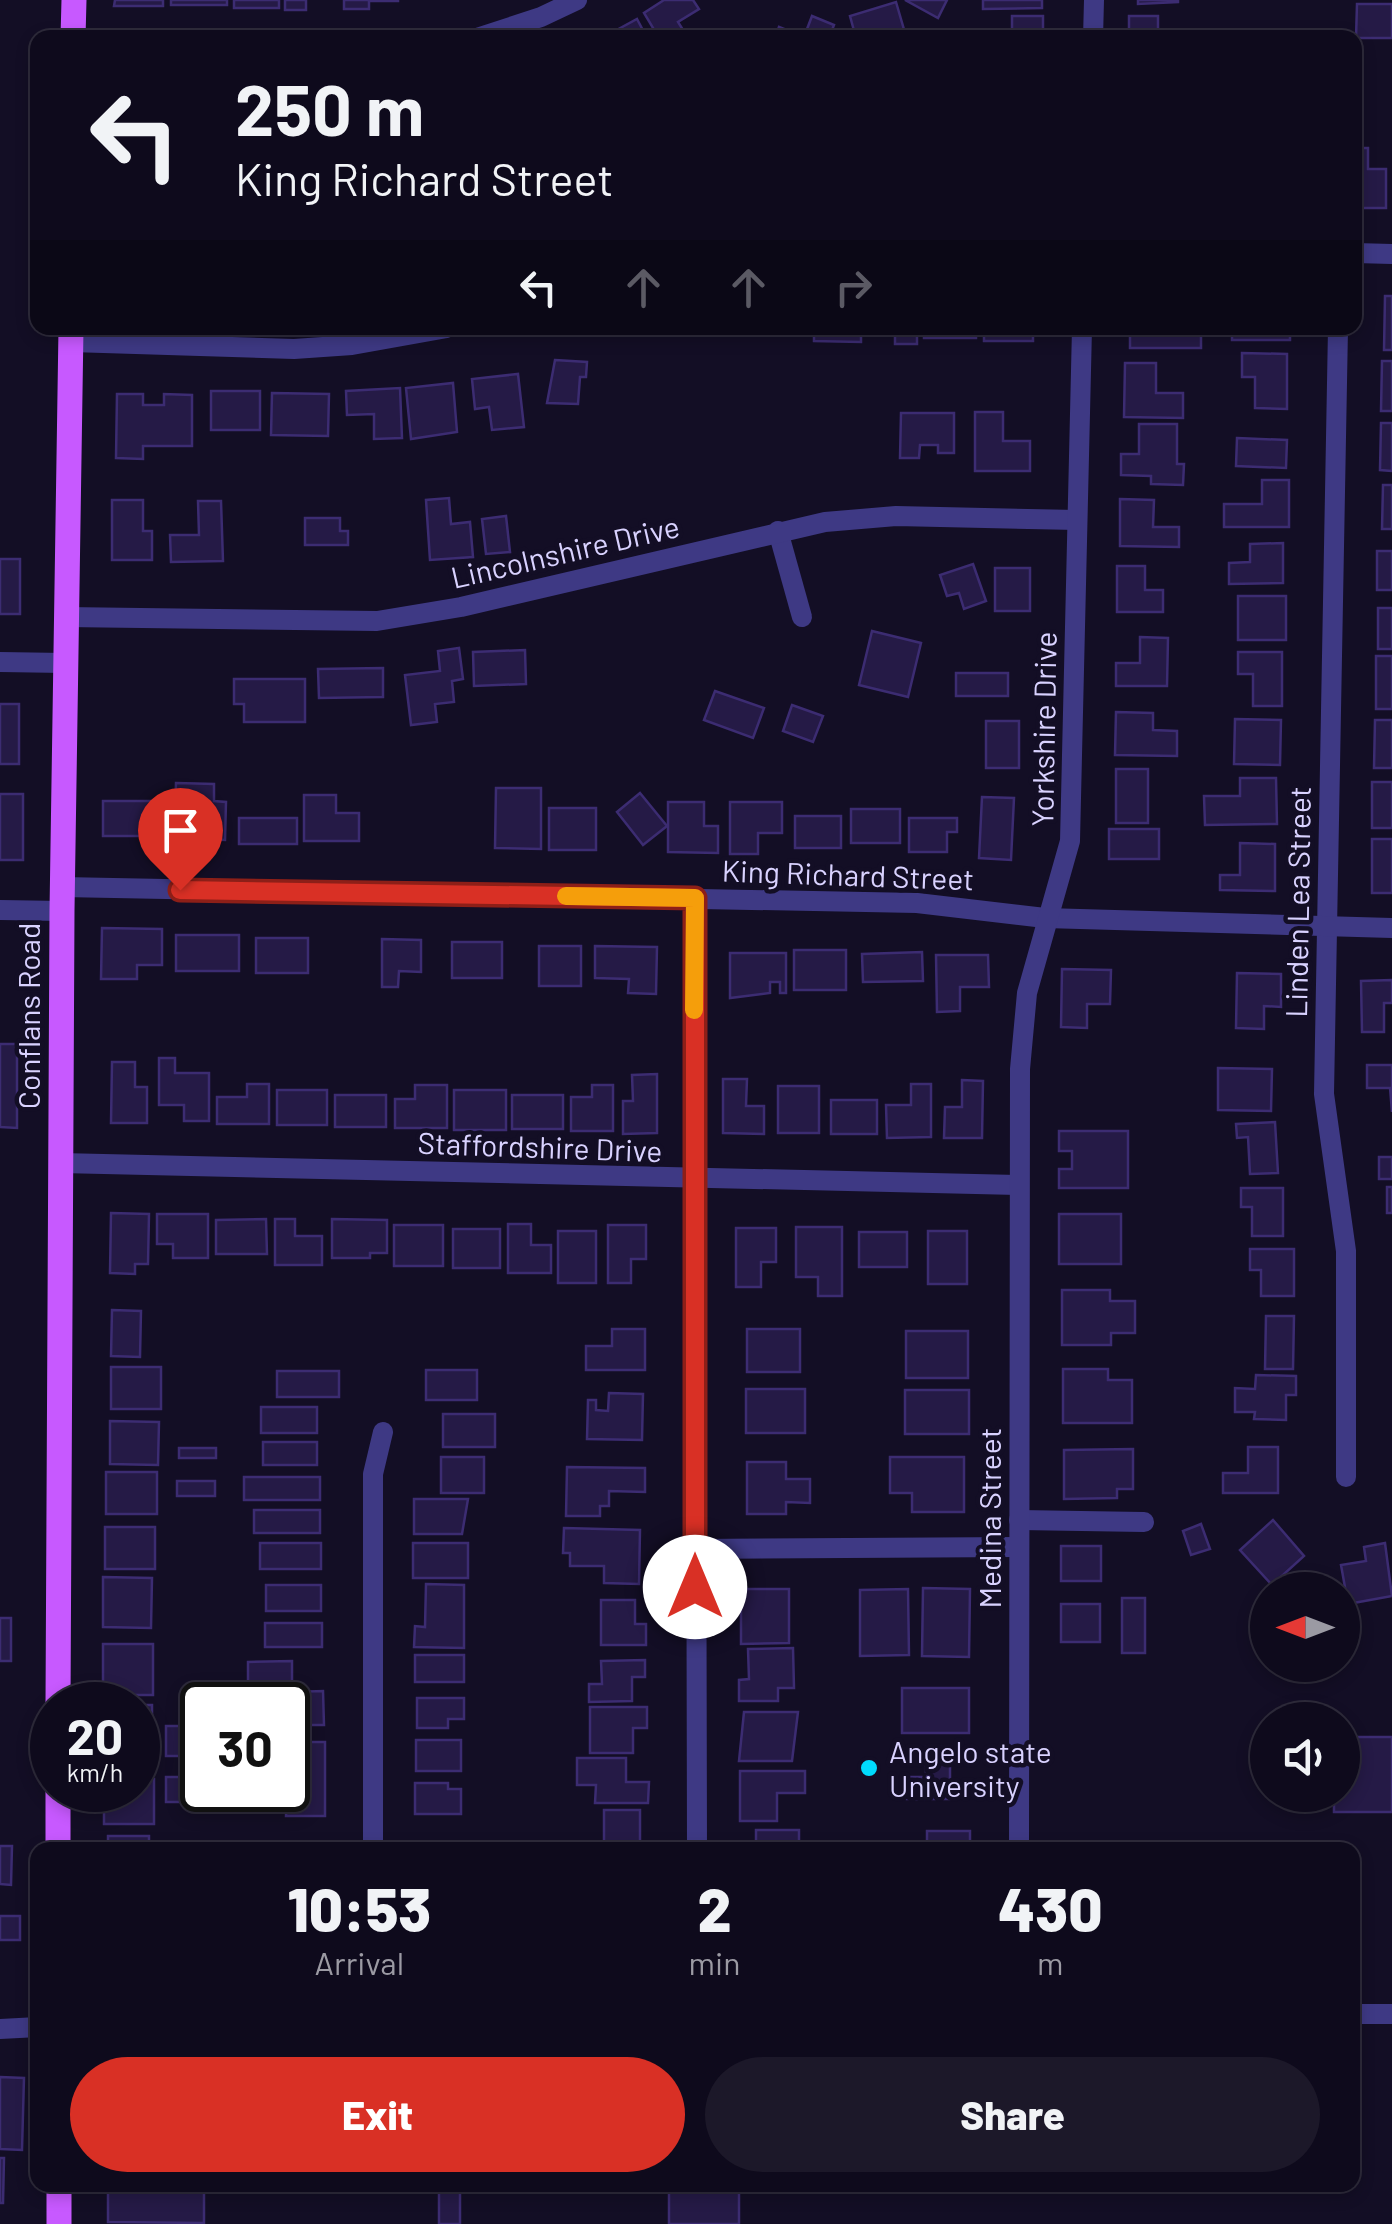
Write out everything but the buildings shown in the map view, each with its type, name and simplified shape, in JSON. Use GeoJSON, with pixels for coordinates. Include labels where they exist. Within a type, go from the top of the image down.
{"type":"FeatureCollection","features":[{"type":"Feature","properties":{"kind":"main road"},"geometry":{"type":"LineString","coordinates":[[73,30],[74,0]]}},
{"type":"Feature","properties":{"kind":"main road","name":"Conflans Road"},"geometry":{"type":"LineString","coordinates":[[58,1682],[62,899],[71,335]]}},
{"type":"Feature","properties":{"kind":"main road"},"geometry":{"type":"LineString","coordinates":[[58,1812],[58,1842]]}},
{"type":"Feature","properties":{"kind":"main road"},"geometry":{"type":"LineString","coordinates":[[59,2192],[59,2224]]}},
{"type":"Feature","properties":{"kind":"street"},"geometry":{"type":"LineString","coordinates":[[501,30],[577,0]]}},
{"type":"Feature","properties":{"kind":"street"},"geometry":{"type":"LineString","coordinates":[[1092,30],[1094,0]]}},
{"type":"Feature","properties":{"kind":"street"},"geometry":{"type":"LineString","coordinates":[[1362,253],[1392,254]]}},
{"type":"Feature","properties":{"kind":"street"},"geometry":{"type":"LineString","coordinates":[[71,335],[294,350],[407,335]]}},
{"type":"Feature","properties":{"kind":"street","name":"Yorkshire Drive"},"geometry":{"type":"LineString","coordinates":[[1018,1185],[1022,1035],[1045,918],[1070,841],[1082,335]]}},
{"type":"Feature","properties":{"kind":"street","name":"Linden Lea Street"},"geometry":{"type":"LineString","coordinates":[[1338,335],[1324,1094],[1346,1252],[1346,1477]]}},
{"type":"Feature","properties":{"kind":"street","name":"Lincolnshire Drive"},"geometry":{"type":"LineString","coordinates":[[65,617],[377,620],[460,607],[778,531],[896,516],[1076,520]]}},
{"type":"Feature","properties":{"kind":"street"},"geometry":{"type":"LineString","coordinates":[[778,531],[802,618]]}},
{"type":"Feature","properties":{"kind":"street"},"geometry":{"type":"LineString","coordinates":[[0,662],[65,662]]}},
{"type":"Feature","properties":{"kind":"street"},"geometry":{"type":"LineString","coordinates":[[695,898],[697,1842]]}},
{"type":"Feature","properties":{"kind":"street","name":"King Richard Street"},"geometry":{"type":"LineString","coordinates":[[0,910],[62,899],[695,898],[916,903],[1045,918],[1392,928]]}},
{"type":"Feature","properties":{"kind":"street","name":"Staffordshire Drive"},"geometry":{"type":"LineString","coordinates":[[60,1164],[694,1181],[1018,1185]]}},
{"type":"Feature","properties":{"kind":"street","name":"Medina Street"},"geometry":{"type":"LineString","coordinates":[[1018,1185],[1018,1842]]}},
{"type":"Feature","properties":{"kind":"street"},"geometry":{"type":"LineString","coordinates":[[373,1842],[373,1474],[382,1432]]}},
{"type":"Feature","properties":{"kind":"street"},"geometry":{"type":"LineString","coordinates":[[1019,1520],[1144,1522]]}},
{"type":"Feature","properties":{"kind":"street"},"geometry":{"type":"LineString","coordinates":[[695,1549],[1019,1546]]}},
{"type":"Feature","properties":{"kind":"street"},"geometry":{"type":"LineString","coordinates":[[1360,2014],[1392,2014]]}},
{"type":"Feature","properties":{"kind":"street"},"geometry":{"type":"LineString","coordinates":[[0,2029],[30,2027]]}},
{"type":"Feature","properties":{"kind":"slow traffic"},"geometry":{"type":"LineString","coordinates":[[566,896],[695,898],[694,1010]]}},
{"type":"Feature","properties":{"kind":"place","name":"Angelo state University"},"geometry":{"type":"Point","coordinates":[869,1768]}},
{"type":"Feature","properties":{"kind":"route"},"geometry":{"type":"LineString","coordinates":[[180,890],[695,898],[695,1587]]}}]}
